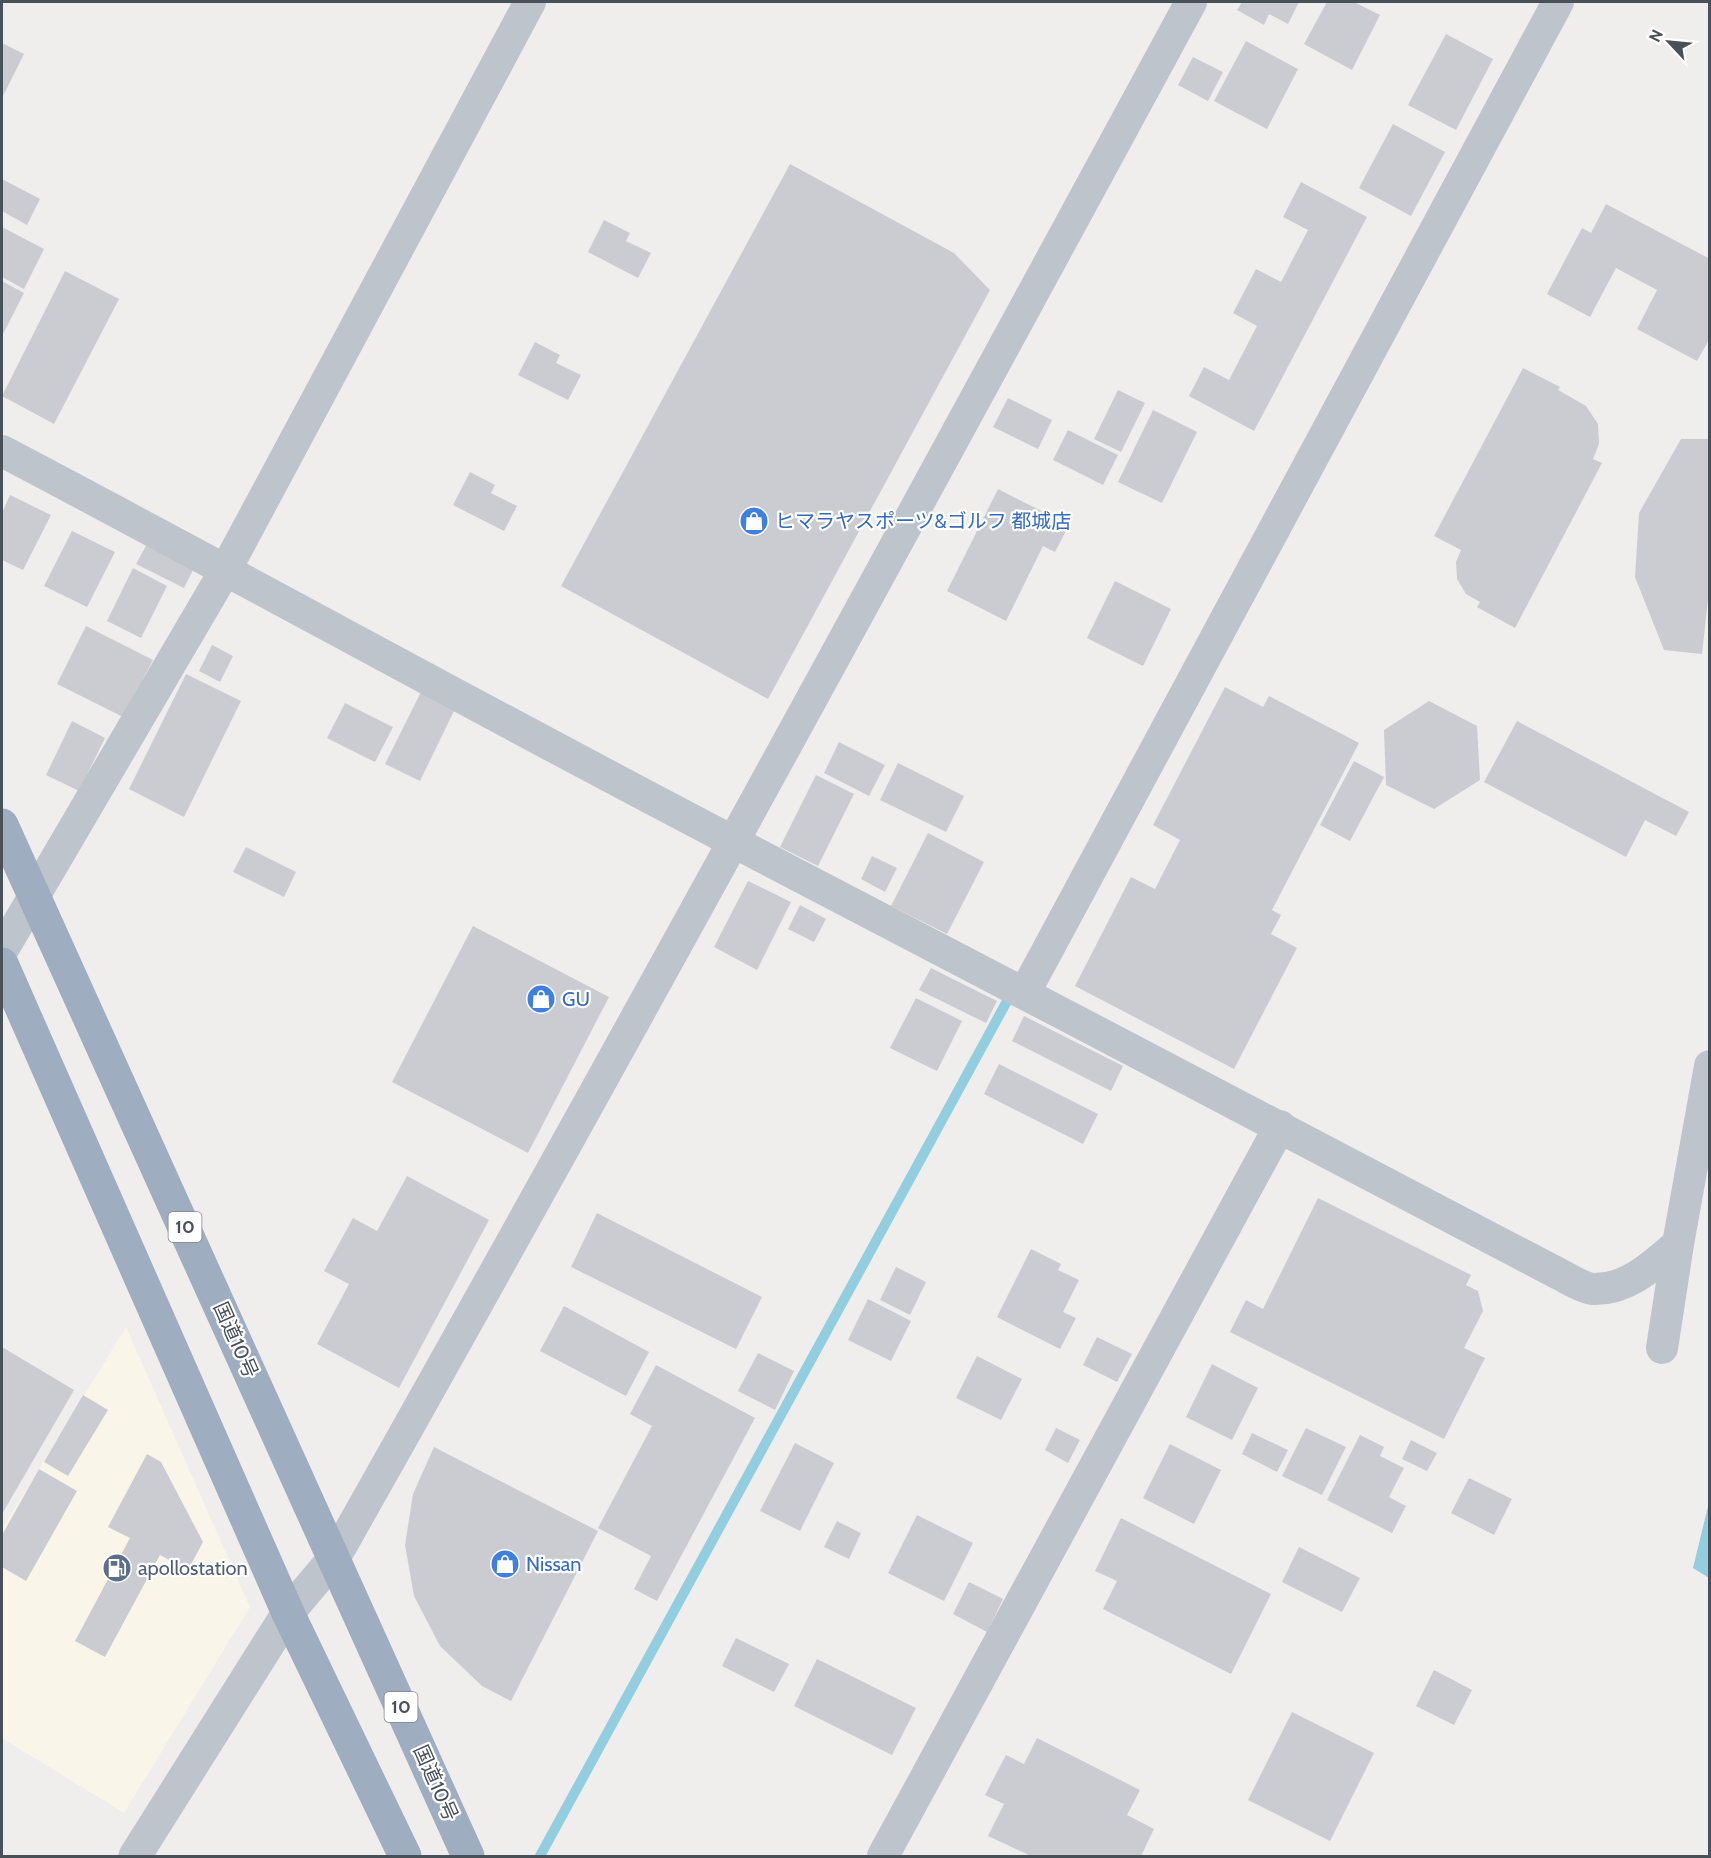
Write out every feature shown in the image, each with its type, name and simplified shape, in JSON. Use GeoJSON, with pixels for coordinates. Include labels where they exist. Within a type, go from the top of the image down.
{"type":"FeatureCollection","features":[{"type":"Feature","properties":{"kind":"highway","name":"国道10号"},"geometry":{"type":"LineString","coordinates":[[2,825],[468,1857]]}},
{"type":"Feature","properties":{"kind":"highway"},"geometry":{"type":"LineString","coordinates":[[2,964],[288,1612],[405,1857]]}},
{"type":"Feature","properties":{"kind":"street"},"geometry":{"type":"LineString","coordinates":[[2,951],[226,569],[530,2]]}},
{"type":"Feature","properties":{"kind":"street"},"geometry":{"type":"LineString","coordinates":[[135,1857],[288,1612],[334,1557],[568,1144],[734,843],[1191,2]]}},
{"type":"Feature","properties":{"kind":"street"},"geometry":{"type":"LineString","coordinates":[[1025,992],[1558,2]]}},
{"type":"Feature","properties":{"kind":"street"},"geometry":{"type":"LineString","coordinates":[[2,451],[734,843],[1025,992],[1559,1274],[1592,1289],[1638,1278],[1677,1244]]}},
{"type":"Feature","properties":{"kind":"street"},"geometry":{"type":"LineString","coordinates":[[1662,1348],[1677,1244],[1710,1066]]}},
{"type":"Feature","properties":{"kind":"street"},"geometry":{"type":"LineString","coordinates":[[883,1857],[1280,1126]]}},
{"type":"Feature","properties":{"kind":"shaded area","name":"apollostation"},"geometry":{"type":"Polygon","coordinates":[[[126,1327],[250,1607],[124,1813],[2,1738],[2,1529],[126,1327]]]}},
{"type":"Feature","properties":{"kind":"water"},"geometry":{"type":"Polygon","coordinates":[[[1709,1502],[1710,1578],[1693,1568],[1709,1502]]]}},
{"type":"Feature","properties":{"kind":"building"},"geometry":{"type":"Polygon","coordinates":[[[1242,2],[1299,2],[1288,24],[1269,14],[1264,25],[1237,10],[1242,2]]]}},
{"type":"Feature","properties":{"kind":"building"},"geometry":{"type":"Polygon","coordinates":[[[1327,2],[1354,2],[1380,15],[1352,70],[1304,44],[1327,2]]]}},
{"type":"Feature","properties":{"kind":"building"},"geometry":{"type":"Polygon","coordinates":[[[1446,34],[1493,59],[1456,130],[1408,105],[1446,34]]]}},
{"type":"Feature","properties":{"kind":"building"},"geometry":{"type":"Polygon","coordinates":[[[1246,41],[1298,69],[1267,129],[1214,101],[1246,41]]]}},
{"type":"Feature","properties":{"kind":"building"},"geometry":{"type":"Polygon","coordinates":[[[2,43],[24,54],[2,98],[2,43]]]}},
{"type":"Feature","properties":{"kind":"building"},"geometry":{"type":"Polygon","coordinates":[[[1193,57],[1223,72],[1208,101],[1178,85],[1193,57]]]}},
{"type":"Feature","properties":{"kind":"building"},"geometry":{"type":"Polygon","coordinates":[[[1393,124],[1445,152],[1411,216],[1359,188],[1393,124]]]}},
{"type":"Feature","properties":{"kind":"building"},"geometry":{"type":"Polygon","coordinates":[[[790,164],[954,253],[990,290],[768,699],[561,586],[790,164]]]}},
{"type":"Feature","properties":{"kind":"building"},"geometry":{"type":"Polygon","coordinates":[[[2,179],[40,199],[27,225],[2,211],[2,179]]]}},
{"type":"Feature","properties":{"kind":"building"},"geometry":{"type":"Polygon","coordinates":[[[1301,182],[1367,217],[1254,431],[1189,396],[1204,367],[1229,380],[1257,326],[1233,313],[1256,269],[1281,282],[1308,230],[1283,217],[1301,182]]]}},
{"type":"Feature","properties":{"kind":"building"},"geometry":{"type":"Polygon","coordinates":[[[1606,204],[1710,259],[1710,338],[1697,361],[1637,329],[1657,290],[1616,268],[1590,317],[1547,294],[1582,228],[1591,233],[1606,204]]]}},
{"type":"Feature","properties":{"kind":"building"},"geometry":{"type":"Polygon","coordinates":[[[604,220],[630,233],[626,241],[651,253],[638,278],[588,252],[604,220]]]}},
{"type":"Feature","properties":{"kind":"building"},"geometry":{"type":"Polygon","coordinates":[[[2,227],[44,249],[24,289],[2,277],[2,227]]]}},
{"type":"Feature","properties":{"kind":"building"},"geometry":{"type":"Polygon","coordinates":[[[65,271],[119,299],[54,424],[2,396],[65,271]]]}},
{"type":"Feature","properties":{"kind":"building"},"geometry":{"type":"Polygon","coordinates":[[[2,281],[24,293],[2,336],[2,281]]]}},
{"type":"Feature","properties":{"kind":"building"},"geometry":{"type":"Polygon","coordinates":[[[535,342],[560,355],[556,363],[581,375],[568,400],[518,375],[535,342]]]}},
{"type":"Feature","properties":{"kind":"building"},"geometry":{"type":"Polygon","coordinates":[[[1523,368],[1560,387],[1558,390],[1586,406],[1598,424],[1599,444],[1593,459],[1602,463],[1515,628],[1477,607],[1480,602],[1466,594],[1457,579],[1456,562],[1461,550],[1434,536],[1523,368]]]}},
{"type":"Feature","properties":{"kind":"building"},"geometry":{"type":"Polygon","coordinates":[[[1118,390],[1145,403],[1121,452],[1094,439],[1118,390]]]}},
{"type":"Feature","properties":{"kind":"building"},"geometry":{"type":"Polygon","coordinates":[[[1008,398],[1052,420],[1038,449],[993,427],[1008,398]]]}},
{"type":"Feature","properties":{"kind":"building"},"geometry":{"type":"Polygon","coordinates":[[[1153,410],[1197,432],[1162,503],[1118,482],[1153,410]]]}},
{"type":"Feature","properties":{"kind":"building"},"geometry":{"type":"Polygon","coordinates":[[[1068,430],[1118,455],[1103,485],[1053,460],[1068,430]]]}},
{"type":"Feature","properties":{"kind":"building"},"geometry":{"type":"Polygon","coordinates":[[[1681,439],[1710,439],[1710,582],[1702,654],[1664,650],[1635,577],[1639,513],[1681,439]]]}},
{"type":"Feature","properties":{"kind":"building"},"geometry":{"type":"Polygon","coordinates":[[[470,472],[495,485],[491,493],[517,506],[504,531],[453,505],[470,472]]]}},
{"type":"Feature","properties":{"kind":"building"},"geometry":{"type":"Polygon","coordinates":[[[998,489],[1069,525],[1055,552],[1043,546],[1006,621],[947,591],[998,489]]]}},
{"type":"Feature","properties":{"kind":"building"},"geometry":{"type":"Polygon","coordinates":[[[10,495],[51,515],[23,570],[2,560],[2,513],[10,495]]]}},
{"type":"Feature","properties":{"kind":"building"},"geometry":{"type":"Polygon","coordinates":[[[72,531],[115,552],[87,607],[44,586],[72,531]]]}},
{"type":"Feature","properties":{"kind":"building"},"geometry":{"type":"Polygon","coordinates":[[[148,542],[195,566],[184,588],[136,564],[148,542]]]}},
{"type":"Feature","properties":{"kind":"building"},"geometry":{"type":"Polygon","coordinates":[[[133,568],[167,586],[141,638],[107,621],[133,568]]]}},
{"type":"Feature","properties":{"kind":"building"},"geometry":{"type":"Polygon","coordinates":[[[1115,581],[1171,609],[1143,666],[1087,638],[1115,581]]]}},
{"type":"Feature","properties":{"kind":"building"},"geometry":{"type":"Polygon","coordinates":[[[86,626],[153,660],[123,717],[57,684],[86,626]]]}},
{"type":"Feature","properties":{"kind":"building"},"geometry":{"type":"Polygon","coordinates":[[[212,645],[233,656],[220,682],[199,671],[212,645]]]}},
{"type":"Feature","properties":{"kind":"building"},"geometry":{"type":"Polygon","coordinates":[[[186,674],[241,701],[184,817],[129,789],[186,674]]]}},
{"type":"Feature","properties":{"kind":"building"},"geometry":{"type":"Polygon","coordinates":[[[1225,687],[1263,707],[1269,696],[1359,743],[1272,910],[1281,915],[1271,934],[1297,948],[1234,1069],[1075,986],[1131,877],[1155,889],[1180,840],[1153,825],[1225,687]]]}},
{"type":"Feature","properties":{"kind":"building"},"geometry":{"type":"Polygon","coordinates":[[[421,692],[455,709],[420,781],[385,764],[421,692]]]}},
{"type":"Feature","properties":{"kind":"building"},"geometry":{"type":"Polygon","coordinates":[[[1429,701],[1477,726],[1480,780],[1434,809],[1386,785],[1384,730],[1429,701]]]}},
{"type":"Feature","properties":{"kind":"building"},"geometry":{"type":"Polygon","coordinates":[[[345,703],[393,727],[375,762],[327,738],[345,703]]]}},
{"type":"Feature","properties":{"kind":"building"},"geometry":{"type":"Polygon","coordinates":[[[72,721],[105,738],[79,791],[46,775],[72,721]]]}},
{"type":"Feature","properties":{"kind":"building"},"geometry":{"type":"Polygon","coordinates":[[[1517,721],[1689,812],[1676,836],[1645,820],[1626,857],[1484,782],[1517,721]]]}},
{"type":"Feature","properties":{"kind":"building"},"geometry":{"type":"Polygon","coordinates":[[[839,742],[885,765],[869,796],[824,773],[839,742]]]}},
{"type":"Feature","properties":{"kind":"building"},"geometry":{"type":"Polygon","coordinates":[[[1354,761],[1384,777],[1350,841],[1320,825],[1354,761]]]}},
{"type":"Feature","properties":{"kind":"building"},"geometry":{"type":"Polygon","coordinates":[[[898,763],[964,796],[946,832],[880,800],[898,763]]]}},
{"type":"Feature","properties":{"kind":"building"},"geometry":{"type":"Polygon","coordinates":[[[816,775],[854,794],[818,866],[780,847],[816,775]]]}},
{"type":"Feature","properties":{"kind":"building"},"geometry":{"type":"Polygon","coordinates":[[[928,833],[984,862],[947,934],[891,906],[928,833]]]}},
{"type":"Feature","properties":{"kind":"building"},"geometry":{"type":"Polygon","coordinates":[[[246,847],[296,872],[284,897],[233,872],[246,847]]]}},
{"type":"Feature","properties":{"kind":"building"},"geometry":{"type":"Polygon","coordinates":[[[872,856],[897,868],[885,892],[861,879],[872,856]]]}},
{"type":"Feature","properties":{"kind":"building"},"geometry":{"type":"Polygon","coordinates":[[[748,881],[791,902],[757,970],[714,947],[748,881]]]}},
{"type":"Feature","properties":{"kind":"building"},"geometry":{"type":"Polygon","coordinates":[[[800,905],[826,919],[814,942],[788,929],[800,905]]]}},
{"type":"Feature","properties":{"kind":"building"},"geometry":{"type":"Polygon","coordinates":[[[473,926],[609,997],[528,1153],[392,1082],[473,926]]]}},
{"type":"Feature","properties":{"kind":"building"},"geometry":{"type":"Polygon","coordinates":[[[931,968],[997,1001],[986,1023],[919,990],[931,968]]]}},
{"type":"Feature","properties":{"kind":"building"},"geometry":{"type":"Polygon","coordinates":[[[916,998],[962,1021],[937,1071],[890,1048],[916,998]]]}},
{"type":"Feature","properties":{"kind":"building"},"geometry":{"type":"Polygon","coordinates":[[[1024,1016],[1123,1066],[1111,1091],[1012,1041],[1024,1016]]]}},
{"type":"Feature","properties":{"kind":"building"},"geometry":{"type":"Polygon","coordinates":[[[999,1064],[1098,1114],[1083,1144],[984,1094],[999,1064]]]}},
{"type":"Feature","properties":{"kind":"building"},"geometry":{"type":"Polygon","coordinates":[[[407,1176],[489,1220],[399,1388],[317,1344],[349,1284],[324,1271],[353,1218],[377,1231],[407,1176]]]}},
{"type":"Feature","properties":{"kind":"building"},"geometry":{"type":"Polygon","coordinates":[[[1318,1198],[1471,1275],[1466,1285],[1478,1291],[1483,1311],[1464,1348],[1485,1358],[1444,1439],[1230,1332],[1246,1300],[1263,1309],[1318,1198]]]}},
{"type":"Feature","properties":{"kind":"building"},"geometry":{"type":"Polygon","coordinates":[[[597,1213],[762,1297],[736,1349],[571,1267],[597,1213]]]}},
{"type":"Feature","properties":{"kind":"building"},"geometry":{"type":"Polygon","coordinates":[[[1031,1249],[1061,1264],[1058,1270],[1079,1280],[1063,1312],[1076,1318],[1060,1349],[997,1317],[1031,1249]]]}},
{"type":"Feature","properties":{"kind":"building"},"geometry":{"type":"Polygon","coordinates":[[[896,1267],[926,1282],[910,1315],[880,1300],[896,1267]]]}},
{"type":"Feature","properties":{"kind":"building"},"geometry":{"type":"Polygon","coordinates":[[[868,1299],[911,1321],[891,1361],[848,1340],[868,1299]]]}},
{"type":"Feature","properties":{"kind":"building"},"geometry":{"type":"Polygon","coordinates":[[[564,1306],[649,1352],[626,1396],[540,1351],[564,1306]]]}},
{"type":"Feature","properties":{"kind":"building"},"geometry":{"type":"Polygon","coordinates":[[[1097,1337],[1132,1354],[1117,1382],[1083,1365],[1097,1337]]]}},
{"type":"Feature","properties":{"kind":"building"},"geometry":{"type":"Polygon","coordinates":[[[2,1347],[74,1390],[2,1514],[2,1347]]]}},
{"type":"Feature","properties":{"kind":"building"},"geometry":{"type":"Polygon","coordinates":[[[758,1353],[794,1371],[775,1410],[738,1391],[758,1353]]]}},
{"type":"Feature","properties":{"kind":"building"},"geometry":{"type":"Polygon","coordinates":[[[977,1356],[1022,1379],[1001,1420],[956,1398],[977,1356]]]}},
{"type":"Feature","properties":{"kind":"building"},"geometry":{"type":"Polygon","coordinates":[[[1212,1364],[1258,1388],[1232,1440],[1186,1417],[1212,1364]]]}},
{"type":"Feature","properties":{"kind":"building"},"geometry":{"type":"Polygon","coordinates":[[[656,1365],[755,1418],[657,1601],[634,1589],[651,1556],[598,1528],[652,1426],[630,1414],[656,1365]]]}},
{"type":"Feature","properties":{"kind":"building"},"geometry":{"type":"Polygon","coordinates":[[[83,1395],[108,1410],[68,1476],[44,1462],[83,1395]]]}},
{"type":"Feature","properties":{"kind":"building"},"geometry":{"type":"Polygon","coordinates":[[[1056,1428],[1080,1440],[1068,1463],[1045,1450],[1056,1428]]]}},
{"type":"Feature","properties":{"kind":"building"},"geometry":{"type":"Polygon","coordinates":[[[1306,1428],[1346,1447],[1322,1495],[1282,1476],[1306,1428]]]}},
{"type":"Feature","properties":{"kind":"building"},"geometry":{"type":"Polygon","coordinates":[[[1252,1433],[1288,1450],[1277,1472],[1242,1454],[1252,1433]]]}},
{"type":"Feature","properties":{"kind":"building"},"geometry":{"type":"Polygon","coordinates":[[[1360,1435],[1384,1447],[1380,1456],[1404,1468],[1389,1497],[1406,1506],[1392,1533],[1327,1500],[1360,1435]]]}},
{"type":"Feature","properties":{"kind":"building"},"geometry":{"type":"Polygon","coordinates":[[[1411,1440],[1437,1453],[1427,1471],[1402,1459],[1411,1440]]]}},
{"type":"Feature","properties":{"kind":"building"},"geometry":{"type":"Polygon","coordinates":[[[795,1443],[834,1463],[800,1531],[760,1511],[795,1443]]]}},
{"type":"Feature","properties":{"kind":"building"},"geometry":{"type":"Polygon","coordinates":[[[1170,1444],[1221,1470],[1194,1524],[1143,1498],[1170,1444]]]}},
{"type":"Feature","properties":{"kind":"building"},"geometry":{"type":"Polygon","coordinates":[[[434,1447],[598,1531],[511,1701],[482,1686],[440,1646],[414,1596],[405,1545],[413,1494],[434,1447]]]}},
{"type":"Feature","properties":{"kind":"building"},"geometry":{"type":"Polygon","coordinates":[[[147,1454],[161,1462],[203,1542],[188,1570],[160,1555],[105,1657],[75,1641],[130,1538],[108,1527],[147,1454]]]}},
{"type":"Feature","properties":{"kind":"building"},"geometry":{"type":"Polygon","coordinates":[[[39,1469],[77,1491],[26,1581],[2,1567],[2,1535],[39,1469]]]}},
{"type":"Feature","properties":{"kind":"building"},"geometry":{"type":"Polygon","coordinates":[[[1469,1478],[1512,1499],[1494,1535],[1451,1513],[1469,1478]]]}},
{"type":"Feature","properties":{"kind":"building"},"geometry":{"type":"Polygon","coordinates":[[[917,1515],[973,1543],[944,1601],[888,1573],[917,1515]]]}},
{"type":"Feature","properties":{"kind":"building"},"geometry":{"type":"Polygon","coordinates":[[[1121,1518],[1271,1594],[1231,1674],[1103,1609],[1117,1581],[1095,1571],[1121,1518]]]}},
{"type":"Feature","properties":{"kind":"building"},"geometry":{"type":"Polygon","coordinates":[[[837,1521],[861,1533],[849,1559],[824,1547],[837,1521]]]}},
{"type":"Feature","properties":{"kind":"building"},"geometry":{"type":"Polygon","coordinates":[[[1299,1547],[1360,1578],[1342,1612],[1282,1582],[1299,1547]]]}},
{"type":"Feature","properties":{"kind":"building"},"geometry":{"type":"Polygon","coordinates":[[[969,1582],[1003,1599],[987,1632],[953,1614],[969,1582]]]}},
{"type":"Feature","properties":{"kind":"building"},"geometry":{"type":"Polygon","coordinates":[[[736,1638],[789,1664],[774,1692],[722,1666],[736,1638]]]}},
{"type":"Feature","properties":{"kind":"building"},"geometry":{"type":"Polygon","coordinates":[[[817,1659],[916,1708],[892,1755],[794,1706],[817,1659]]]}},
{"type":"Feature","properties":{"kind":"building"},"geometry":{"type":"Polygon","coordinates":[[[1434,1670],[1472,1690],[1454,1725],[1416,1706],[1434,1670]]]}},
{"type":"Feature","properties":{"kind":"building"},"geometry":{"type":"Polygon","coordinates":[[[1292,1712],[1374,1753],[1330,1841],[1248,1800],[1292,1712]]]}},
{"type":"Feature","properties":{"kind":"building"},"geometry":{"type":"Polygon","coordinates":[[[1037,1738],[1140,1790],[1127,1815],[1154,1829],[1141,1856],[1031,1856],[988,1836],[1004,1804],[985,1795],[1006,1755],[1024,1764],[1037,1738]]]}},
{"type":"Feature","properties":{"kind":"waterway"},"geometry":{"type":"LineString","coordinates":[[540,1856],[1006,1003]]}},
{"type":"Feature","properties":{"kind":"place","name":"ヒマラヤスポーツ&ゴルフ 都城店"},"geometry":{"type":"Point","coordinates":[754,521]}},
{"type":"Feature","properties":{"kind":"place","name":"GU"},"geometry":{"type":"Point","coordinates":[541,999]}},
{"type":"Feature","properties":{"kind":"place","name":"Nissan"},"geometry":{"type":"Point","coordinates":[505,1564]}},
{"type":"Feature","properties":{"kind":"place","name":"apollostation"},"geometry":{"type":"Point","coordinates":[117,1568]}}]}
